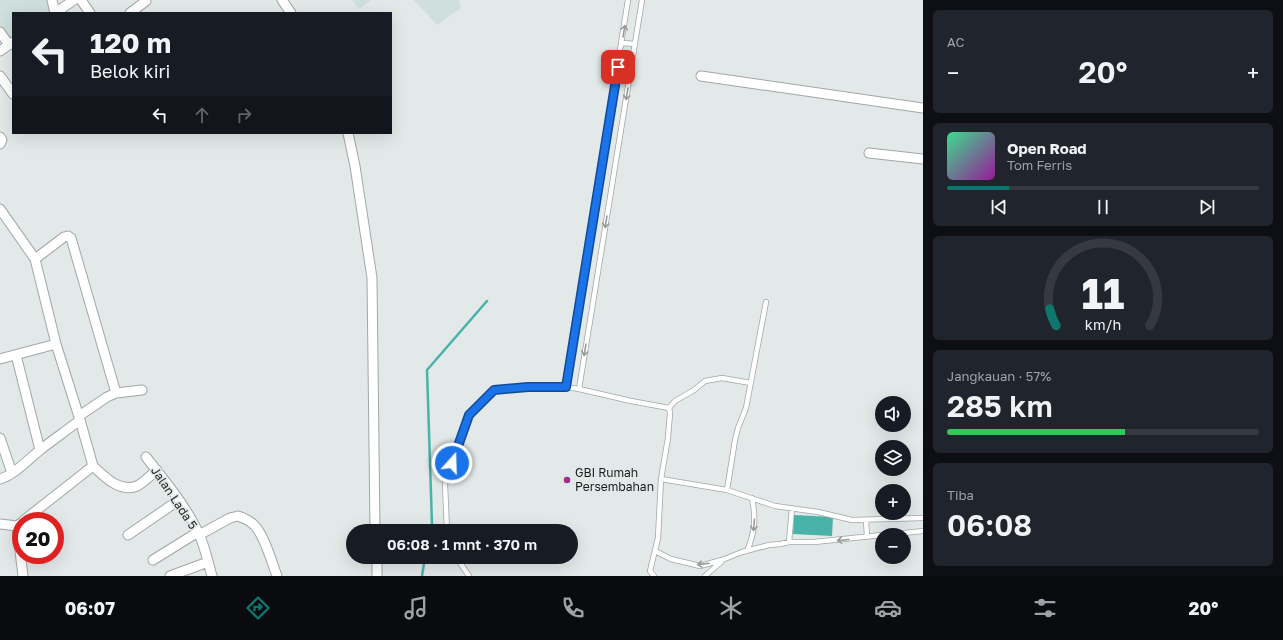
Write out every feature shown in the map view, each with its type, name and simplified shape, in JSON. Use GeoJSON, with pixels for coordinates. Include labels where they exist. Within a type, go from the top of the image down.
{"type":"FeatureCollection","features":[{"type":"Feature","properties":{"kind":"street"},"geometry":{"type":"LineString","coordinates":[[52,0],[55,12]]}},
{"type":"Feature","properties":{"kind":"street"},"geometry":{"type":"LineString","coordinates":[[56,12],[74,0]]}},
{"type":"Feature","properties":{"kind":"street"},"geometry":{"type":"LineString","coordinates":[[80,0],[89,12]]}},
{"type":"Feature","properties":{"kind":"street"},"geometry":{"type":"LineString","coordinates":[[282,0],[290,12]]}},
{"type":"Feature","properties":{"kind":"street"},"geometry":{"type":"LineString","coordinates":[[131,12],[146,1]]}},
{"type":"Feature","properties":{"kind":"street"},"geometry":{"type":"LineString","coordinates":[[0,32],[11,43],[0,51]]}},
{"type":"Feature","properties":{"kind":"street"},"geometry":{"type":"LineString","coordinates":[[0,76],[12,93]]}},
{"type":"Feature","properties":{"kind":"street"},"geometry":{"type":"LineString","coordinates":[[701,76],[923,108]]}},
{"type":"Feature","properties":{"kind":"street"},"geometry":{"type":"LineString","coordinates":[[348,134],[355,166],[372,278],[375,524]]}},
{"type":"Feature","properties":{"kind":"street"},"geometry":{"type":"LineString","coordinates":[[0,137],[2,140],[0,144]]}},
{"type":"Feature","properties":{"kind":"street"},"geometry":{"type":"LineString","coordinates":[[869,153],[923,160]]}},
{"type":"Feature","properties":{"kind":"street"},"geometry":{"type":"LineString","coordinates":[[0,210],[35,259],[56,344],[80,418],[93,466],[113,484],[128,487],[137,486],[157,470]]}},
{"type":"Feature","properties":{"kind":"street"},"geometry":{"type":"LineString","coordinates":[[35,259],[64,237],[68,236],[71,238],[116,393]]}},
{"type":"Feature","properties":{"kind":"street"},"geometry":{"type":"LineString","coordinates":[[0,359],[56,344]]}},
{"type":"Feature","properties":{"kind":"street"},"geometry":{"type":"LineString","coordinates":[[16,355],[40,450]]}},
{"type":"Feature","properties":{"kind":"street"},"geometry":{"type":"LineString","coordinates":[[0,479],[12,473],[107,397],[116,393],[142,390]]}},
{"type":"Feature","properties":{"kind":"street"},"geometry":{"type":"LineString","coordinates":[[0,438],[12,473]]}},
{"type":"Feature","properties":{"kind":"street","name":"Jalan Lada 5"},"geometry":{"type":"LineString","coordinates":[[146,457],[179,500],[199,534],[212,576]]}},
{"type":"Feature","properties":{"kind":"street"},"geometry":{"type":"LineString","coordinates":[[34,512],[93,466]]}},
{"type":"Feature","properties":{"kind":"street"},"geometry":{"type":"LineString","coordinates":[[128,535],[179,500]]}},
{"type":"Feature","properties":{"kind":"street"},"geometry":{"type":"LineString","coordinates":[[153,560],[199,534],[230,518],[238,516],[246,519],[255,526],[264,542],[277,576]]}},
{"type":"Feature","properties":{"kind":"street"},"geometry":{"type":"LineString","coordinates":[[0,524],[12,523]]}},
{"type":"Feature","properties":{"kind":"street"},"geometry":{"type":"LineString","coordinates":[[170,576],[208,562]]}},
{"type":"Feature","properties":{"kind":"street"},"geometry":{"type":"LineString","coordinates":[[22,564],[22,576]]}},
{"type":"Feature","properties":{"kind":"street"},"geometry":{"type":"LineString","coordinates":[[376,564],[377,576]]}},
{"type":"Feature","properties":{"kind":"lane"},"geometry":{"type":"LineString","coordinates":[[566,387],[628,0]]}},
{"type":"Feature","properties":{"kind":"lane"},"geometry":{"type":"LineString","coordinates":[[579,389],[642,0]]}},
{"type":"Feature","properties":{"kind":"lane"},"geometry":{"type":"LineString","coordinates":[[622,43],[635,44]]}},
{"type":"Feature","properties":{"kind":"lane"},"geometry":{"type":"LineString","coordinates":[[727,490],[736,434],[746,408],[766,302]]}},
{"type":"Feature","properties":{"kind":"lane"},"geometry":{"type":"LineString","coordinates":[[654,576],[650,571],[658,538],[661,479],[668,438],[669,408],[675,401],[694,390],[705,381],[722,378],[751,383]]}},
{"type":"Feature","properties":{"kind":"lane"},"geometry":{"type":"LineString","coordinates":[[447,524],[444,484],[469,415],[494,390],[528,387],[566,387],[669,408]]}},
{"type":"Feature","properties":{"kind":"lane"},"geometry":{"type":"LineString","coordinates":[[661,479],[727,490],[776,506],[818,512],[852,520],[923,518]]}},
{"type":"Feature","properties":{"kind":"lane"},"geometry":{"type":"LineString","coordinates":[[748,551],[754,530],[755,512],[752,498]]}},
{"type":"Feature","properties":{"kind":"lane"},"geometry":{"type":"LineString","coordinates":[[789,542],[792,508]]}},
{"type":"Feature","properties":{"kind":"lane"},"geometry":{"type":"LineString","coordinates":[[866,520],[867,537]]}},
{"type":"Feature","properties":{"kind":"lane"},"geometry":{"type":"LineString","coordinates":[[911,532],[923,531]]}},
{"type":"Feature","properties":{"kind":"lane"},"geometry":{"type":"LineString","coordinates":[[655,551],[671,559],[700,566],[769,545],[789,542],[821,541],[875,536]]}},
{"type":"Feature","properties":{"kind":"lane"},"geometry":{"type":"LineString","coordinates":[[705,576],[722,560]]}},
{"type":"Feature","properties":{"kind":"lane"},"geometry":{"type":"LineString","coordinates":[[461,564],[469,576]]}},
{"type":"Feature","properties":{"kind":"shaded area"},"geometry":{"type":"Polygon","coordinates":[[[0,0],[50,0],[53,9],[49,12],[12,12],[12,40],[9,42],[0,30],[0,0]]]}},
{"type":"Feature","properties":{"kind":"shaded area"},"geometry":{"type":"Polygon","coordinates":[[[352,0],[371,0],[359,9],[352,0]]]}},
{"type":"Feature","properties":{"kind":"shaded area"},"geometry":{"type":"Polygon","coordinates":[[[414,0],[459,0],[461,8],[437,25],[414,0]]]}},
{"type":"Feature","properties":{"kind":"water"},"geometry":{"type":"Polygon","coordinates":[[[794,515],[833,517],[832,536],[793,534],[794,515]]]}},
{"type":"Feature","properties":{"kind":"waterway"},"geometry":{"type":"LineString","coordinates":[[432,524],[427,370],[487,301]]}},
{"type":"Feature","properties":{"kind":"waterway"},"geometry":{"type":"LineString","coordinates":[[422,576],[424,564]]}},
{"type":"Feature","properties":{"kind":"place","name":"GBI Rumah Persembahan"},"geometry":{"type":"Point","coordinates":[567,480]}},
{"type":"Feature","properties":{"kind":"route"},"geometry":{"type":"LineString","coordinates":[[452,463],[469,415],[494,390],[528,387],[566,387],[618,67]]}}]}
